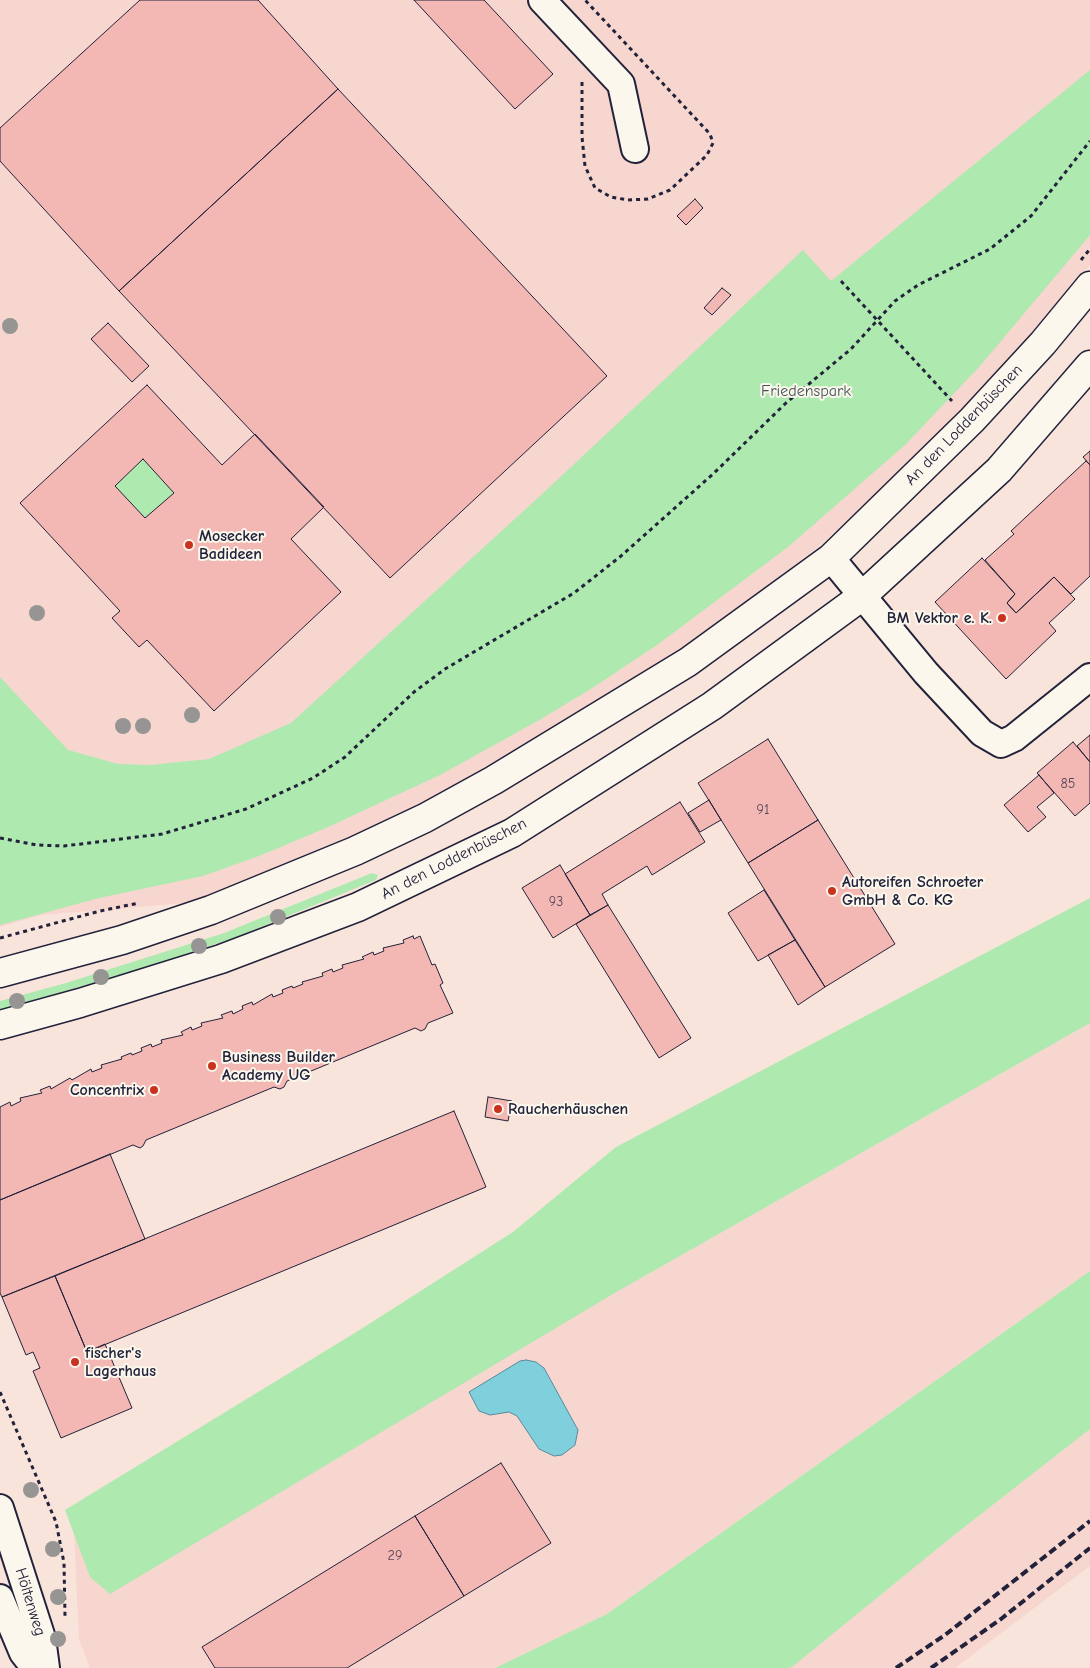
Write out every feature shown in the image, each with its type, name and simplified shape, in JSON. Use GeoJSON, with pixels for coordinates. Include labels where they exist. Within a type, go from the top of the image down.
{"type":"FeatureCollection","features":[{"type":"Feature","properties":{"kind":"main road","name":"An den Loddenbüschen"},"geometry":{"type":"LineString","coordinates":[[0,973],[122,940],[211,910],[355,851],[425,818],[563,740],[688,662],[831,558],[972,420],[1043,343],[1090,286]]}},
{"type":"Feature","properties":{"kind":"main road","name":"An den Loddenbüschen"},"geometry":{"type":"LineString","coordinates":[[0,1025],[222,960],[358,906],[512,833],[712,706],[861,597],[999,470],[1090,365]]}},
{"type":"Feature","properties":{"kind":"main road"},"geometry":{"type":"LineString","coordinates":[[0,953],[122,940]]}},
{"type":"Feature","properties":{"kind":"street"},"geometry":{"type":"LineString","coordinates":[[542,0],[621,84],[635,149]]}},
{"type":"Feature","properties":{"kind":"street"},"geometry":{"type":"LineString","coordinates":[[831,558],[861,597],[926,674],[982,733],[1001,744],[1014,738],[1090,676]]}},
{"type":"Feature","properties":{"kind":"street","name":"Höltenweg"},"geometry":{"type":"LineString","coordinates":[[0,1508],[42,1638],[46,1668]]}},
{"type":"Feature","properties":{"kind":"street","name":"Höltenweg"},"geometry":{"type":"LineString","coordinates":[[0,1598],[23,1653],[34,1668]]}},
{"type":"Feature","properties":{"kind":"path"},"geometry":{"type":"LineString","coordinates":[[585,0],[710,134],[713,143]]}},
{"type":"Feature","properties":{"kind":"path"},"geometry":{"type":"LineString","coordinates":[[0,838],[64,846],[162,834],[246,809],[313,778],[345,757],[414,692],[445,669],[574,593],[622,556],[713,474],[786,403],[850,349],[895,301],[918,285],[990,249],[1031,216],[1090,141]]}},
{"type":"Feature","properties":{"kind":"path"},"geometry":{"type":"LineString","coordinates":[[841,281],[957,407]]}},
{"type":"Feature","properties":{"kind":"path"},"geometry":{"type":"LineString","coordinates":[[0,938],[100,911],[147,902]]}},
{"type":"Feature","properties":{"kind":"path"},"geometry":{"type":"LineString","coordinates":[[0,1392],[56,1522],[64,1563],[65,1620]]}},
{"type":"Feature","properties":{"kind":"shaded area"},"geometry":{"type":"Polygon","coordinates":[[[0,0],[1090,0],[1090,265],[975,402],[818,547],[680,652],[480,776],[341,852],[198,902],[41,915],[0,927],[0,0]]]}},
{"type":"Feature","properties":{"kind":"shaded area"},"geometry":{"type":"Polygon","coordinates":[[[1090,1023],[1090,1271],[607,1614],[495,1668],[90,1668],[79,1640],[74,1532],[90,1577],[613,1294],[1090,1023]]]}},
{"type":"Feature","properties":{"kind":"shaded area"},"geometry":{"type":"Polygon","coordinates":[[[1090,1429],[1090,1566],[955,1668],[790,1668],[953,1536],[1090,1429]]]}},
{"type":"Feature","properties":{"kind":"green space","name":"Friedenspark"},"geometry":{"type":"Polygon","coordinates":[[[1090,70],[1090,235],[980,366],[905,445],[788,547],[657,645],[594,687],[442,774],[326,828],[259,856],[203,876],[99,898],[0,925],[0,677],[68,750],[118,764],[150,765],[209,759],[291,723],[540,496],[803,250],[831,281],[1090,70]]]}},
{"type":"Feature","properties":{"kind":"green space"},"geometry":{"type":"Polygon","coordinates":[[[143,459],[174,493],[145,518],[115,486],[143,459]]]}},
{"type":"Feature","properties":{"kind":"green space"},"geometry":{"type":"Polygon","coordinates":[[[372,873],[378,875],[376,880],[234,938],[124,974],[0,1010],[0,1001],[66,983],[224,933],[372,873]]]}},
{"type":"Feature","properties":{"kind":"green space"},"geometry":{"type":"Polygon","coordinates":[[[1090,898],[1090,1023],[613,1294],[110,1594],[90,1577],[65,1510],[358,1331],[513,1232],[616,1147],[1090,898]]]}},
{"type":"Feature","properties":{"kind":"green space"},"geometry":{"type":"Polygon","coordinates":[[[1090,1271],[1090,1429],[953,1536],[790,1668],[495,1668],[607,1614],[1090,1271]]]}},
{"type":"Feature","properties":{"kind":"water"},"geometry":{"type":"Polygon","coordinates":[[[520,1361],[536,1362],[544,1368],[578,1430],[575,1445],[562,1455],[554,1456],[539,1449],[517,1416],[509,1412],[490,1415],[479,1411],[469,1392],[520,1361]]]}},
{"type":"Feature","properties":{"kind":"building"},"geometry":{"type":"Polygon","coordinates":[[[140,0],[258,0],[338,89],[119,291],[0,161],[0,128],[140,0]]]}},
{"type":"Feature","properties":{"kind":"building"},"geometry":{"type":"Polygon","coordinates":[[[414,0],[484,0],[553,74],[515,109],[414,0]]]}},
{"type":"Feature","properties":{"kind":"building"},"geometry":{"type":"Polygon","coordinates":[[[338,89],[607,376],[390,578],[119,291],[338,89]]]}},
{"type":"Feature","properties":{"kind":"building"},"geometry":{"type":"Polygon","coordinates":[[[695,199],[703,208],[686,225],[677,216],[695,199]]]}},
{"type":"Feature","properties":{"kind":"building"},"geometry":{"type":"Polygon","coordinates":[[[722,288],[731,295],[712,315],[704,308],[722,288]]]}},
{"type":"Feature","properties":{"kind":"building"},"geometry":{"type":"Polygon","coordinates":[[[108,323],[149,366],[132,382],[91,339],[108,323]]]}},
{"type":"Feature","properties":{"kind":"building"},"geometry":{"type":"Polygon","coordinates":[[[147,385],[222,465],[255,434],[324,507],[291,539],[341,592],[214,711],[147,640],[139,647],[112,618],[120,611],[20,503],[147,385]],[[143,459],[115,486],[145,518],[174,493],[143,459]]]}},
{"type":"Feature","properties":{"kind":"building"},"geometry":{"type":"Polygon","coordinates":[[[1090,451],[1090,465],[1083,457],[1090,451]]]}},
{"type":"Feature","properties":{"kind":"building"},"geometry":{"type":"Polygon","coordinates":[[[1086,461],[1090,465],[1090,576],[1071,594],[1054,577],[1016,613],[1007,603],[1015,594],[985,560],[1014,534],[1011,531],[1086,461]]]}},
{"type":"Feature","properties":{"kind":"building","name":"BM Vektor e. K."},"geometry":{"type":"Polygon","coordinates":[[[982,558],[1015,594],[1007,603],[1016,613],[1054,577],[1075,599],[1049,623],[1056,631],[1006,679],[935,602],[982,558]]]}},
{"type":"Feature","properties":{"kind":"building"},"geometry":{"type":"Polygon","coordinates":[[[1090,735],[1090,762],[1077,746],[1090,735]]]}},
{"type":"Feature","properties":{"kind":"building"},"geometry":{"type":"Polygon","coordinates":[[[768,739],[818,820],[748,863],[698,783],[768,739]]]}},
{"type":"Feature","properties":{"kind":"building"},"geometry":{"type":"Polygon","coordinates":[[[1073,742],[1090,762],[1090,803],[1075,816],[1037,773],[1073,742]]]}},
{"type":"Feature","properties":{"kind":"building"},"geometry":{"type":"Polygon","coordinates":[[[1039,775],[1054,793],[1037,807],[1046,817],[1028,832],[1004,805],[1039,775]]]}},
{"type":"Feature","properties":{"kind":"building"},"geometry":{"type":"Polygon","coordinates":[[[709,800],[721,820],[700,832],[688,813],[709,800]]]}},
{"type":"Feature","properties":{"kind":"building"},"geometry":{"type":"Polygon","coordinates":[[[680,802],[705,842],[652,875],[647,866],[602,894],[608,905],[590,915],[565,874],[680,802]]]}},
{"type":"Feature","properties":{"kind":"building"},"geometry":{"type":"Polygon","coordinates":[[[818,820],[895,944],[825,987],[748,863],[818,820]]]}},
{"type":"Feature","properties":{"kind":"building"},"geometry":{"type":"Polygon","coordinates":[[[560,865],[590,915],[553,938],[522,888],[560,865]]]}},
{"type":"Feature","properties":{"kind":"building"},"geometry":{"type":"Polygon","coordinates":[[[764,890],[795,940],[758,961],[728,913],[764,890]]]}},
{"type":"Feature","properties":{"kind":"building"},"geometry":{"type":"Polygon","coordinates":[[[608,905],[691,1038],[659,1058],[576,924],[608,905]]]}},
{"type":"Feature","properties":{"kind":"building","name":"Business Builder Academy UG"},"geometry":{"type":"Polygon","coordinates":[[[413,936],[414,939],[420,936],[432,965],[435,964],[443,983],[440,985],[453,1013],[428,1023],[425,1029],[421,1031],[415,1028],[287,1081],[284,1087],[280,1089],[274,1087],[146,1140],[140,1148],[133,1145],[0,1200],[0,1107],[10,1102],[11,1106],[21,1101],[20,1098],[42,1093],[40,1090],[50,1086],[51,1089],[91,1069],[92,1072],[102,1068],[101,1065],[122,1059],[121,1057],[131,1053],[132,1055],[142,1051],[141,1048],[151,1044],[152,1047],[162,1043],[161,1040],[183,1035],[181,1032],[191,1027],[192,1030],[202,1026],[201,1023],[223,1018],[221,1015],[232,1011],[233,1014],[243,1009],[242,1006],[252,1002],[253,1005],[272,994],[273,997],[283,993],[282,990],[292,986],[293,988],[303,984],[302,982],[323,976],[322,973],[332,969],[333,972],[343,968],[342,965],[364,959],[362,957],[373,952],[374,955],[384,951],[383,948],[404,943],[403,940],[413,936]]]}},
{"type":"Feature","properties":{"kind":"building"},"geometry":{"type":"Polygon","coordinates":[[[795,940],[825,987],[798,1005],[768,955],[795,940]]]}},
{"type":"Feature","properties":{"kind":"building","name":"Raucherhäuschen"},"geometry":{"type":"Polygon","coordinates":[[[488,1097],[512,1101],[508,1121],[485,1117],[488,1097]]]}},
{"type":"Feature","properties":{"kind":"building"},"geometry":{"type":"Polygon","coordinates":[[[454,1111],[486,1187],[87,1352],[55,1276],[454,1111]]]}},
{"type":"Feature","properties":{"kind":"building"},"geometry":{"type":"Polygon","coordinates":[[[110,1154],[145,1239],[2,1297],[0,1293],[0,1200],[110,1154]]]}},
{"type":"Feature","properties":{"kind":"building","name":"fischer's Lagerhaus"},"geometry":{"type":"Polygon","coordinates":[[[55,1276],[87,1352],[105,1344],[132,1408],[61,1438],[33,1371],[40,1368],[33,1352],[26,1355],[2,1297],[55,1276]]]}},
{"type":"Feature","properties":{"kind":"building"},"geometry":{"type":"Polygon","coordinates":[[[501,1463],[551,1543],[464,1596],[415,1516],[501,1463]]]}},
{"type":"Feature","properties":{"kind":"building"},"geometry":{"type":"Polygon","coordinates":[[[415,1516],[464,1596],[347,1668],[215,1668],[202,1647],[415,1516]]]}},
{"type":"Feature","properties":{"kind":"railway"},"geometry":{"type":"LineString","coordinates":[[896,1668],[945,1635],[1090,1521]]}},
{"type":"Feature","properties":{"kind":"railway"},"geometry":{"type":"LineString","coordinates":[[931,1668],[1001,1619],[1090,1548]]}},
{"type":"Feature","properties":{"kind":"place","name":"Mosecker Badideen"},"geometry":{"type":"Point","coordinates":[189,545]}},
{"type":"Feature","properties":{"kind":"place","name":"BM Vektor e. K."},"geometry":{"type":"Point","coordinates":[1002,618]}},
{"type":"Feature","properties":{"kind":"place","name":"Autoreifen Schroeter GmbH & Co. KG"},"geometry":{"type":"Point","coordinates":[832,891]}},
{"type":"Feature","properties":{"kind":"place","name":"Business Builder Academy UG"},"geometry":{"type":"Point","coordinates":[212,1066]}},
{"type":"Feature","properties":{"kind":"place","name":"Concentrix"},"geometry":{"type":"Point","coordinates":[154,1090]}},
{"type":"Feature","properties":{"kind":"place","name":"Raucherhäuschen"},"geometry":{"type":"Point","coordinates":[498,1109]}},
{"type":"Feature","properties":{"kind":"place","name":"fischer's Lagerhaus"},"geometry":{"type":"Point","coordinates":[75,1362]}}]}
